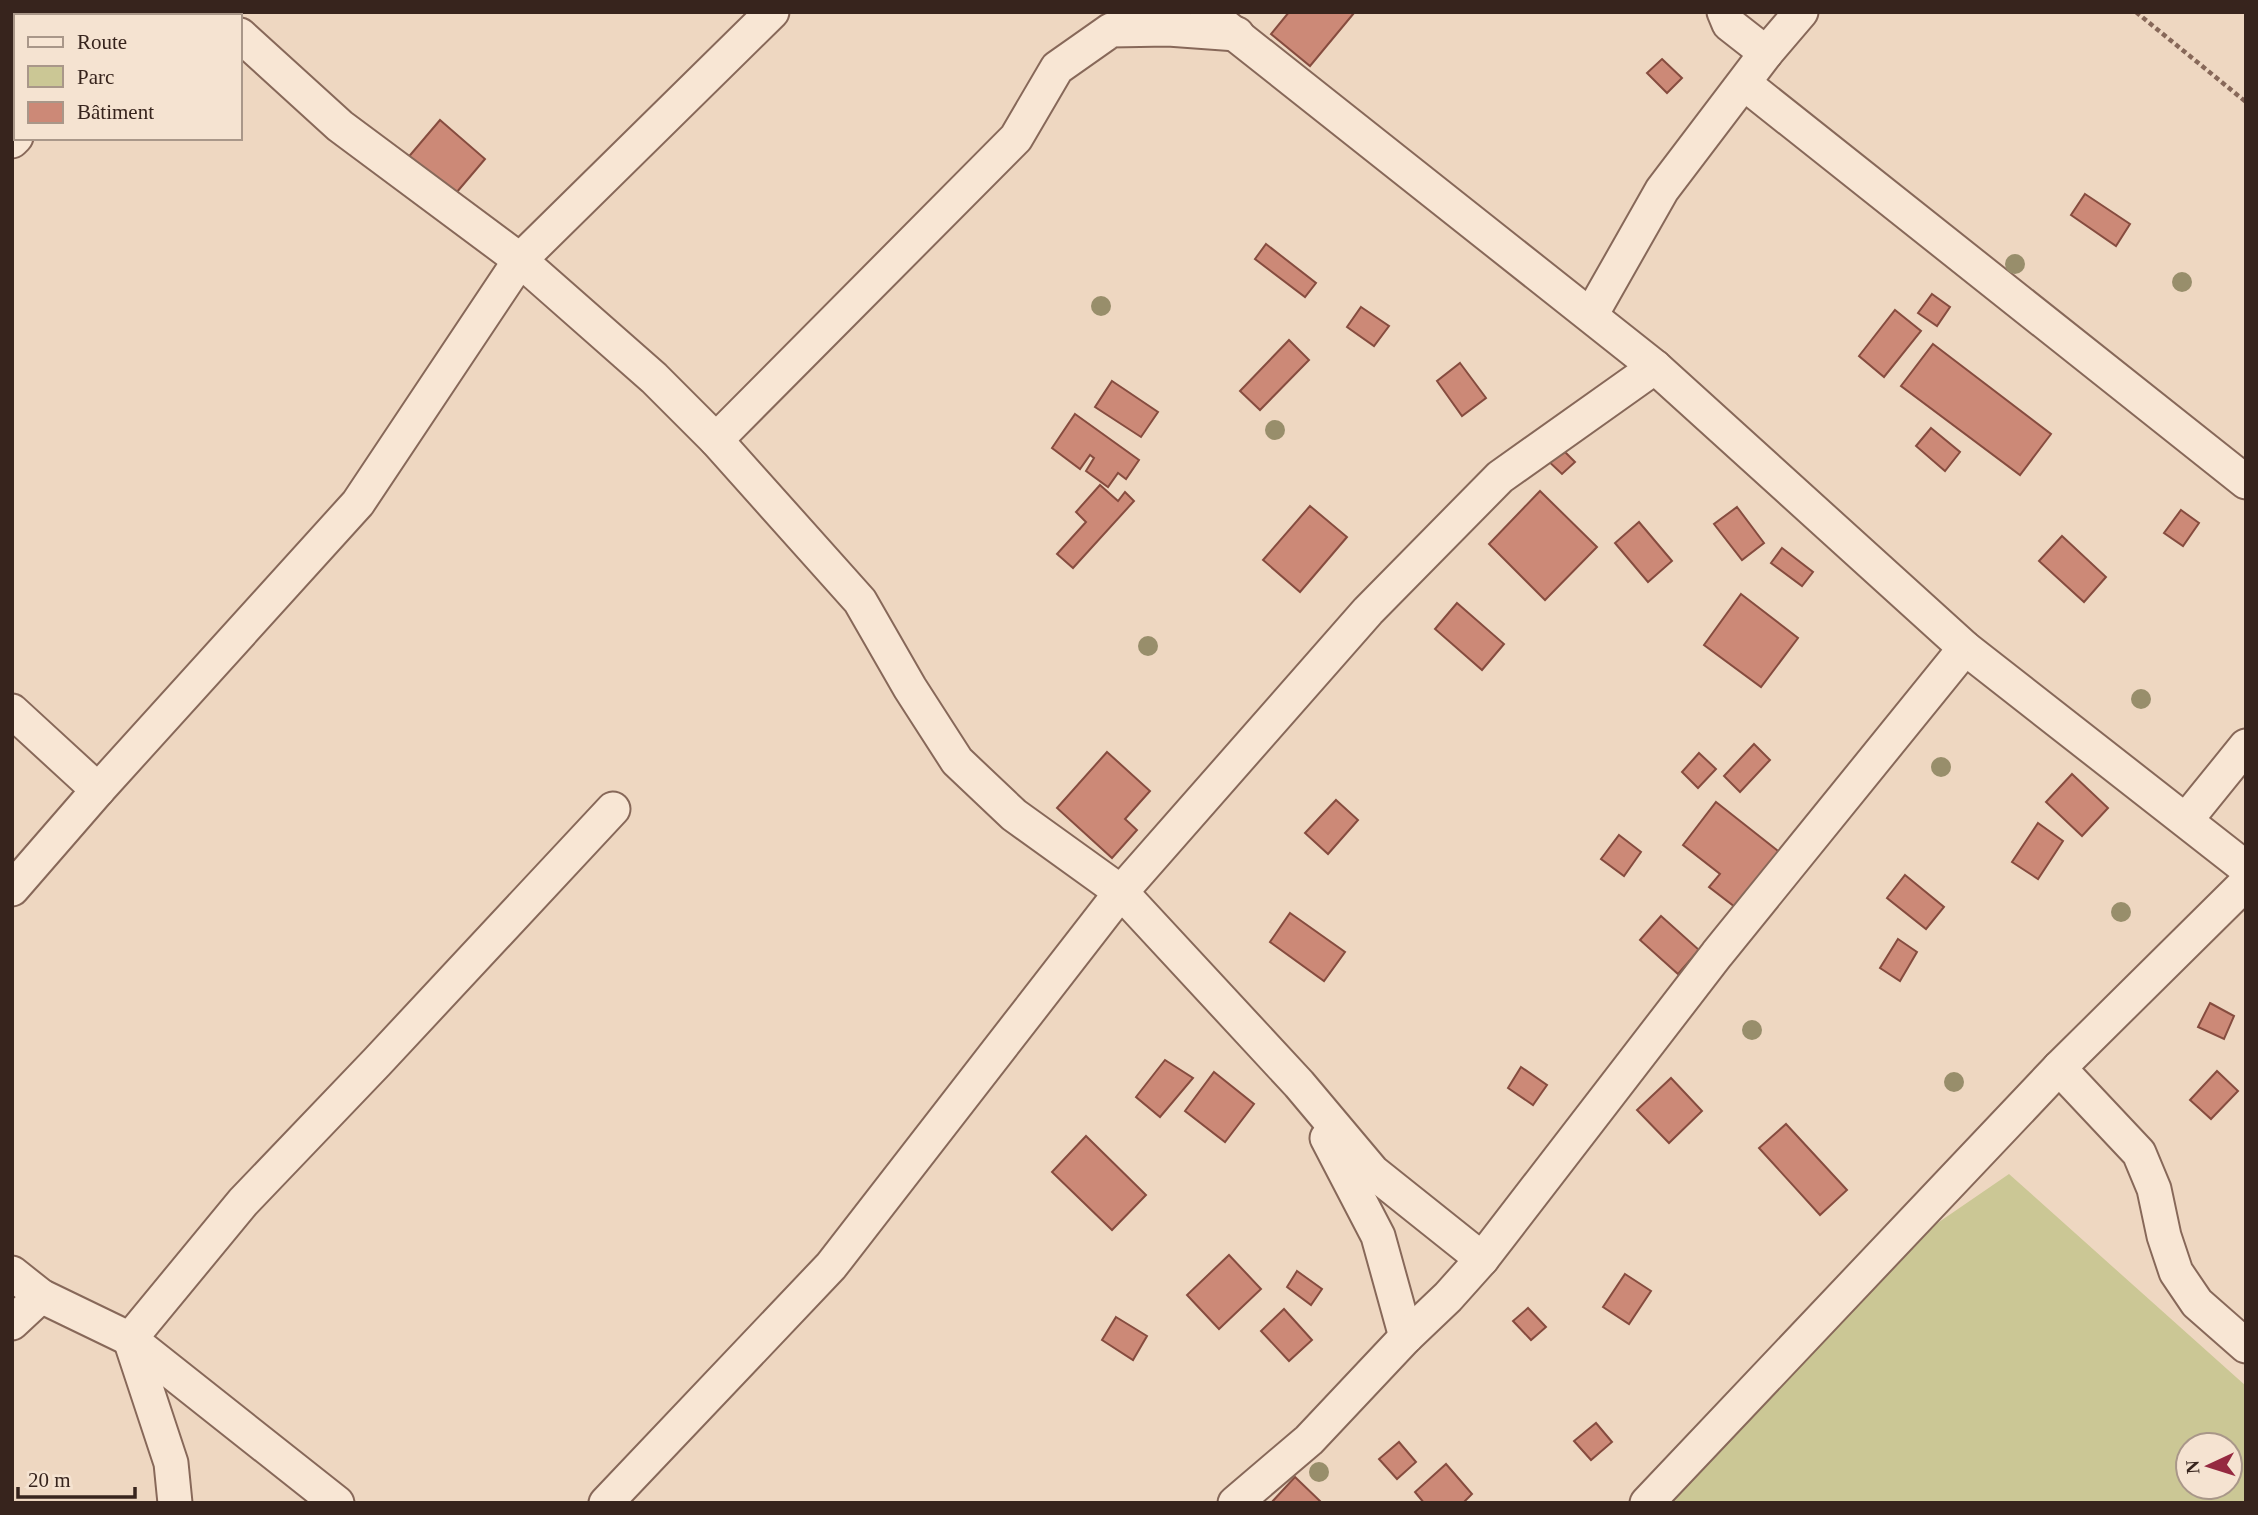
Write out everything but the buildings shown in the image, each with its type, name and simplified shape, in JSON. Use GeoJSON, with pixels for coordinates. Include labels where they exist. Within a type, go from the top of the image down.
{"type":"FeatureCollection","features":[{"type":"Feature","properties":{"kind":"street"},"geometry":{"type":"LineString","coordinates":[[12,889],[358,503],[520,260],[772,12]]}},
{"type":"Feature","properties":{"kind":"street"},"geometry":{"type":"LineString","coordinates":[[1207,12],[1656,367],[1965,648],[2246,868]]}},
{"type":"Feature","properties":{"kind":"street"},"geometry":{"type":"LineString","coordinates":[[1724,12],[1729,23],[1766,53]]}},
{"type":"Feature","properties":{"kind":"street"},"geometry":{"type":"LineString","coordinates":[[1591,316],[1662,190],[1766,53],[1801,12]]}},
{"type":"Feature","properties":{"kind":"street"},"geometry":{"type":"LineString","coordinates":[[716,440],[1016,138],[1057,68],[1111,30],[1167,29],[1237,34]]}},
{"type":"Feature","properties":{"kind":"street"},"geometry":{"type":"LineString","coordinates":[[242,37],[340,126],[520,260],[654,378],[716,440],[860,601],[909,688],[957,761],[1014,815],[1121,892],[1299,1084],[1373,1172],[1482,1259]]}},
{"type":"Feature","properties":{"kind":"street"},"geometry":{"type":"LineString","coordinates":[[1745,84],[2246,482]]}},
{"type":"Feature","properties":{"kind":"street"},"geometry":{"type":"LineString","coordinates":[[606,1503],[831,1266],[1121,892],[1368,611],[1500,477],[1656,367]]}},
{"type":"Feature","properties":{"kind":"street"},"geometry":{"type":"LineString","coordinates":[[1235,1503],[1309,1440],[1482,1259],[1717,954],[1965,648]]}},
{"type":"Feature","properties":{"kind":"street"},"geometry":{"type":"LineString","coordinates":[[12,711],[98,790]]}},
{"type":"Feature","properties":{"kind":"street"},"geometry":{"type":"LineString","coordinates":[[2186,820],[2246,746]]}},
{"type":"Feature","properties":{"kind":"street"},"geometry":{"type":"LineString","coordinates":[[130,1339],[243,1202],[613,809]]}},
{"type":"Feature","properties":{"kind":"street"},"geometry":{"type":"LineString","coordinates":[[1647,1503],[2059,1068],[2246,883]]}},
{"type":"Feature","properties":{"kind":"street"},"geometry":{"type":"LineString","coordinates":[[2059,1068],[2139,1153],[2154,1189],[2164,1236],[2176,1272],[2197,1303],[2246,1346]]}},
{"type":"Feature","properties":{"kind":"street"},"geometry":{"type":"LineString","coordinates":[[1299,1084],[1378,1236],[1406,1337]]}},
{"type":"Feature","properties":{"kind":"street"},"geometry":{"type":"LineString","coordinates":[[12,1273],[41,1296],[130,1339],[337,1503]]}},
{"type":"Feature","properties":{"kind":"street"},"geometry":{"type":"LineString","coordinates":[[12,1323],[41,1296]]}},
{"type":"Feature","properties":{"kind":"street"},"geometry":{"type":"LineString","coordinates":[[130,1339],[171,1463],[175,1503]]}},
{"type":"Feature","properties":{"kind":"path"},"geometry":{"type":"LineString","coordinates":[[2136,12],[2246,102]]}},
{"type":"Feature","properties":{"kind":"green space"},"geometry":{"type":"Polygon","coordinates":[[[2009,1174],[2246,1386],[2246,1503],[1653,1503],[1888,1257],[2009,1174]]]}}]}
